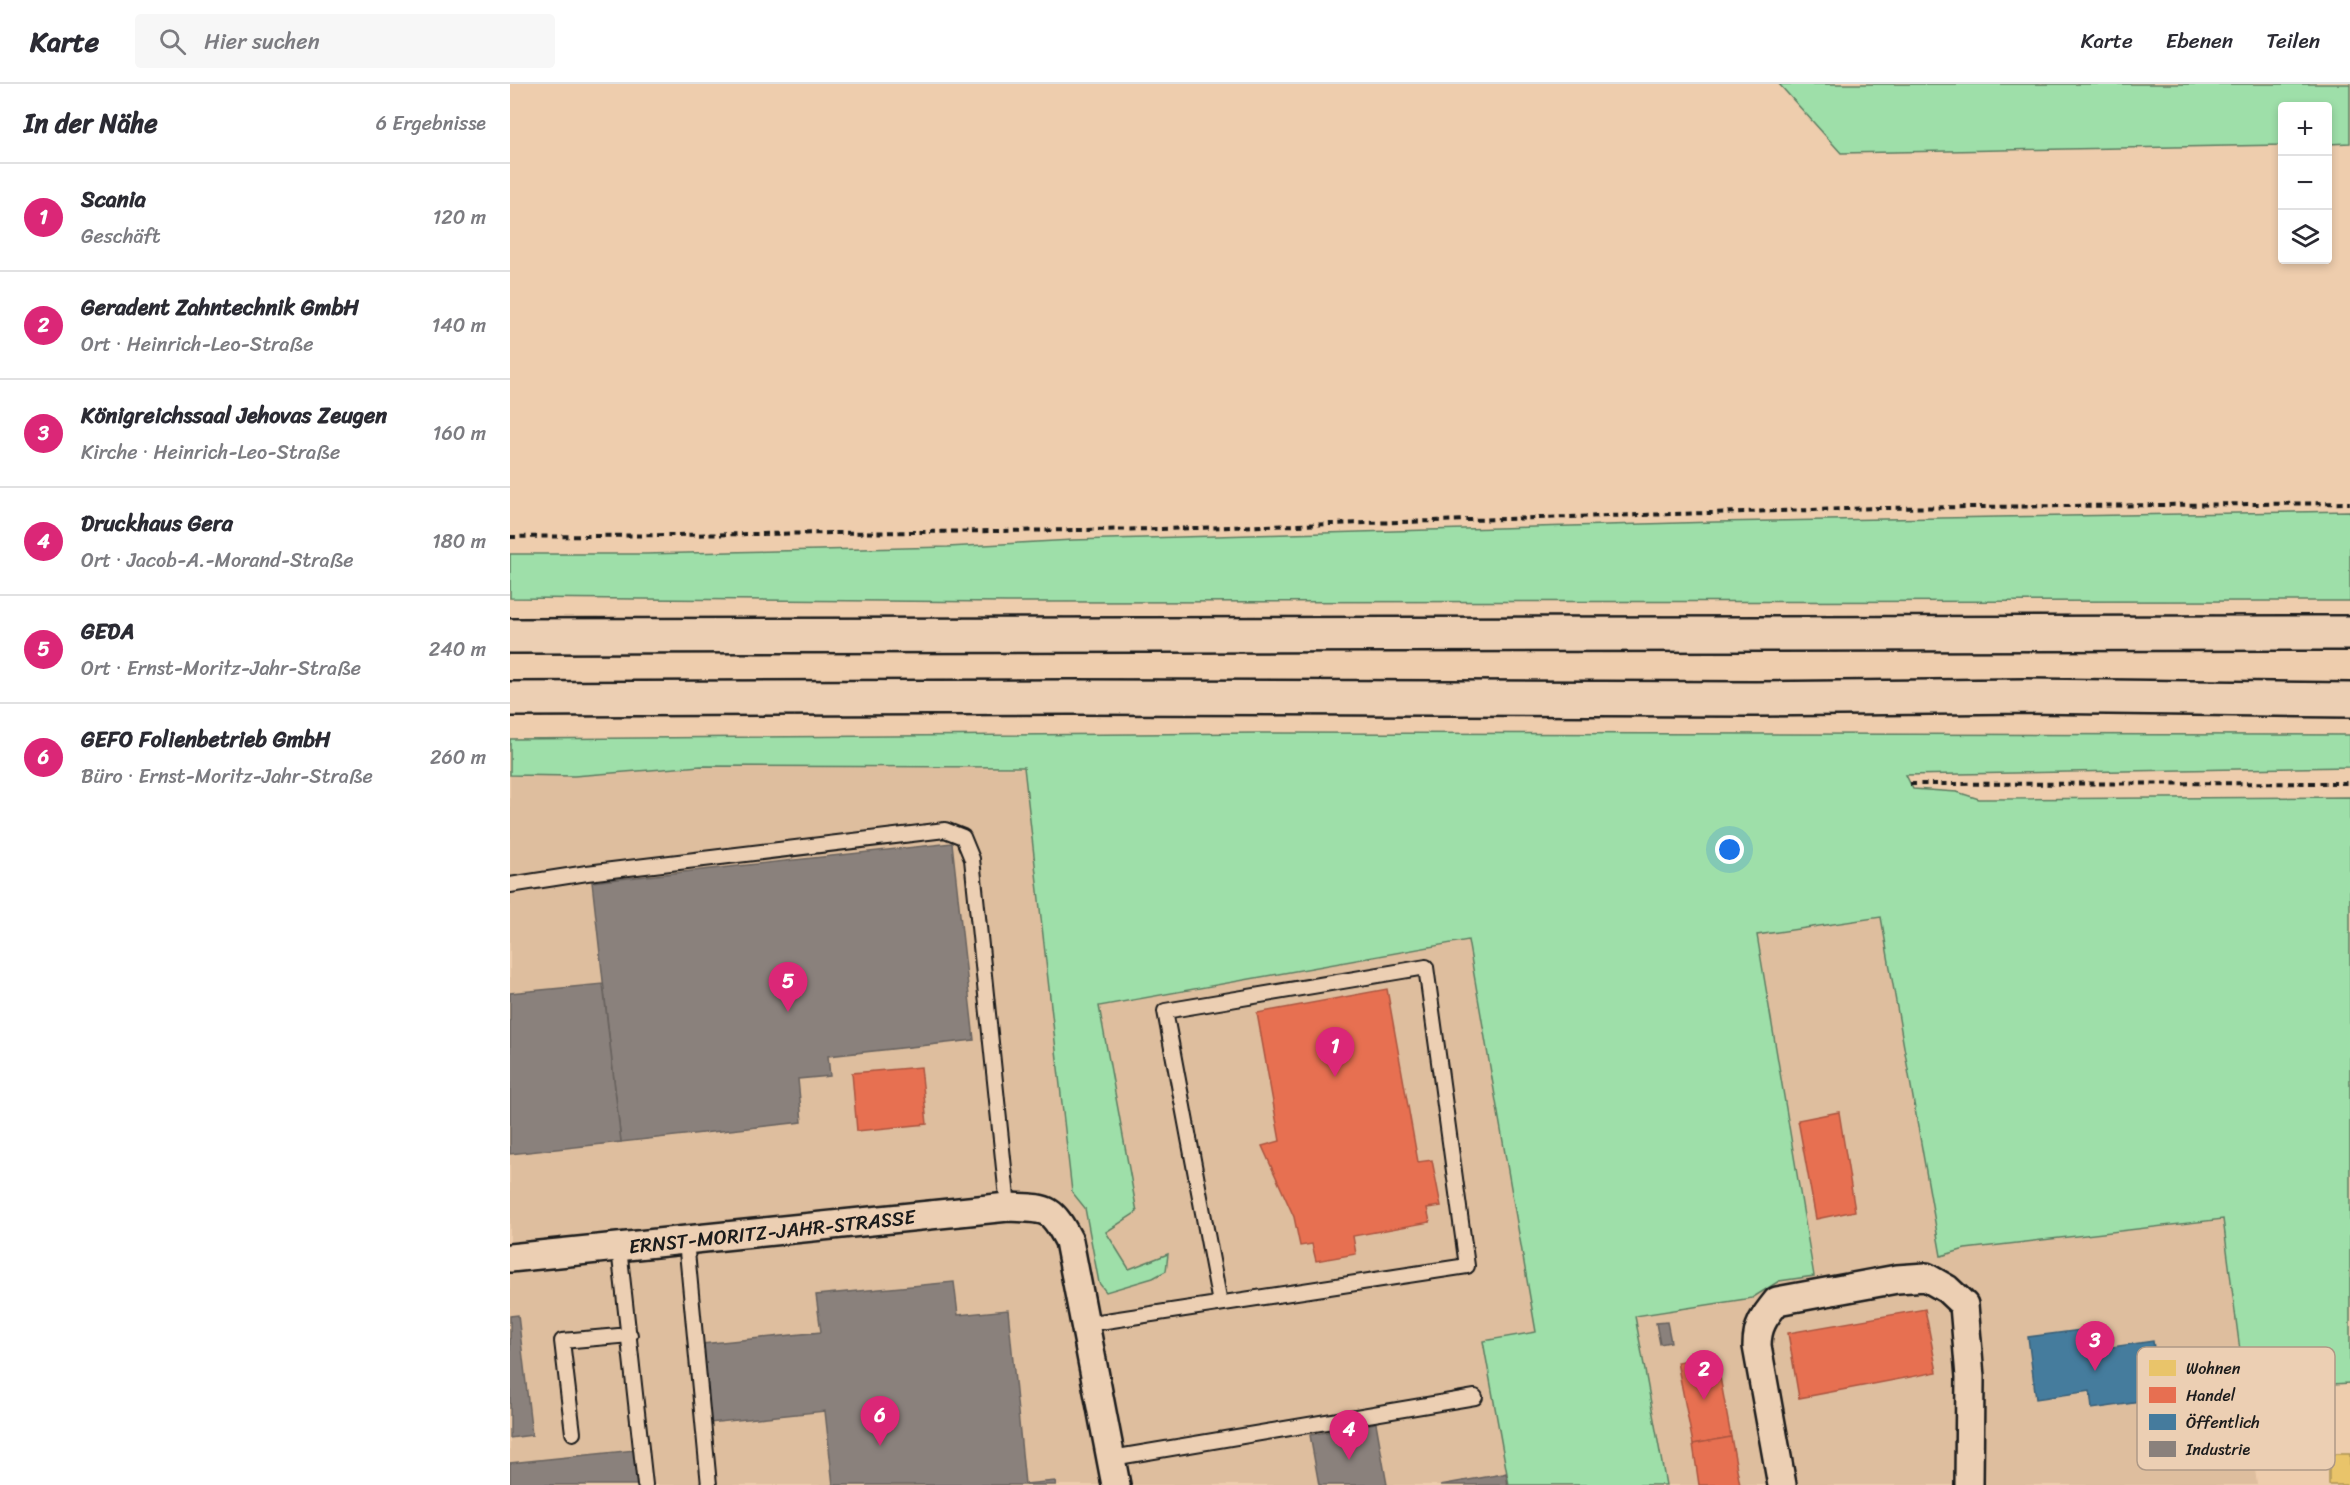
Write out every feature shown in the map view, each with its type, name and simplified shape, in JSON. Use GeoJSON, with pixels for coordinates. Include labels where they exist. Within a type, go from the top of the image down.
{"type":"FeatureCollection","features":[{"type":"Feature","properties":{"kind":"highway"},"geometry":{"type":"LineString","coordinates":[[510,636],[2350,633]]}},
{"type":"Feature","properties":{"kind":"highway"},"geometry":{"type":"LineString","coordinates":[[510,699],[1081,697],[1755,699],[2024,696],[2350,700]]}},
{"type":"Feature","properties":{"kind":"street","name":"ERNST-MORITZ-JAHR-STRASSE"},"geometry":{"type":"LineString","coordinates":[[510,1258],[1021,1208]]}},
{"type":"Feature","properties":{"kind":"street"},"geometry":{"type":"LineString","coordinates":[[1021,1208],[1046,1211],[1057,1219],[1069,1241],[1116,1485]]}},
{"type":"Feature","properties":{"kind":"street"},"geometry":{"type":"LineString","coordinates":[[1782,1485],[1757,1346],[1757,1332],[1761,1320],[1777,1301],[1926,1277],[1947,1289],[1964,1305],[1970,1377],[1969,1485]]}},
{"type":"Feature","properties":{"kind":"lane"},"geometry":{"type":"LineString","coordinates":[[510,885],[587,873],[945,830],[963,837],[972,859],[1021,1208]]}},
{"type":"Feature","properties":{"kind":"lane"},"geometry":{"type":"LineString","coordinates":[[1086,1324],[1467,1266],[1426,966],[1165,1011],[1220,1303]]}},
{"type":"Feature","properties":{"kind":"lane"},"geometry":{"type":"LineString","coordinates":[[686,1241],[709,1485]]}},
{"type":"Feature","properties":{"kind":"lane"},"geometry":{"type":"LineString","coordinates":[[618,1248],[630,1335],[645,1485]]}},
{"type":"Feature","properties":{"kind":"lane"},"geometry":{"type":"LineString","coordinates":[[573,1433],[562,1341],[630,1335]]}},
{"type":"Feature","properties":{"kind":"lane"},"geometry":{"type":"LineString","coordinates":[[1112,1458],[1475,1397]]}},
{"type":"Feature","properties":{"kind":"path"},"geometry":{"type":"LineString","coordinates":[[510,537],[1161,529],[1880,508],[2350,503]]}},
{"type":"Feature","properties":{"kind":"path"},"geometry":{"type":"LineString","coordinates":[[1910,784],[2350,783]]}},
{"type":"Feature","properties":{"kind":"shaded area"},"geometry":{"type":"Polygon","coordinates":[[[703,766],[1905,775],[1913,789],[1957,792],[1998,1244],[2223,1219],[2239,1347],[2137,1347],[2137,1470],[2255,1470],[2257,1485],[510,1485],[510,775],[573,775],[703,766]]]}},
{"type":"Feature","properties":{"kind":"green space"},"geometry":{"type":"Polygon","coordinates":[[[1779,84],[2350,84],[2350,143],[2332,144],[2332,102],[2278,102],[2278,145],[1841,153],[1779,84]]]}},
{"type":"Feature","properties":{"kind":"green space"},"geometry":{"type":"Polygon","coordinates":[[[2350,511],[2350,601],[1007,602],[510,598],[510,554],[646,554],[948,547],[1073,540],[1715,522],[2350,511]]]}},
{"type":"Feature","properties":{"kind":"green space"},"geometry":{"type":"Polygon","coordinates":[[[1260,733],[2350,735],[2350,767],[1906,775],[1913,789],[1957,792],[1979,799],[2350,797],[2350,1383],[2335,1384],[2335,1347],[2240,1347],[2223,1219],[1965,1249],[1941,1256],[1881,917],[1757,935],[1814,1276],[1779,1281],[1752,1298],[1635,1316],[1666,1485],[1509,1485],[1483,1341],[1536,1332],[1468,940],[1099,1006],[1137,1212],[1106,1232],[1129,1269],[1168,1254],[1166,1271],[1153,1278],[1106,1292],[1099,1283],[1085,1208],[1072,1192],[1024,767],[701,766],[574,776],[510,775],[510,739],[1260,733]]]}},
{"type":"Feature","properties":{"kind":"building: Wohnen"},"geometry":{"type":"Polygon","coordinates":[[[2335,1454],[2350,1454],[2350,1485],[2329,1485],[2329,1470],[2335,1470],[2335,1454]]]}},
{"type":"Feature","properties":{"kind":"building: Handel"},"geometry":{"type":"Polygon","coordinates":[[[1387,989],[1418,1162],[1432,1160],[1441,1206],[1427,1208],[1430,1222],[1353,1236],[1356,1254],[1316,1261],[1312,1244],[1300,1246],[1294,1217],[1262,1146],[1280,1141],[1257,1013],[1387,989]]]}},
{"type":"Feature","properties":{"kind":"building: Handel"},"geometry":{"type":"Polygon","coordinates":[[[921,1067],[927,1124],[857,1131],[852,1073],[921,1067]]]}},
{"type":"Feature","properties":{"kind":"building: Handel"},"geometry":{"type":"Polygon","coordinates":[[[1839,1112],[1855,1211],[1816,1219],[1798,1120],[1839,1112]]]}},
{"type":"Feature","properties":{"kind":"building: Handel"},"geometry":{"type":"Polygon","coordinates":[[[1925,1309],[1937,1372],[1799,1398],[1788,1333],[1925,1309]]]}},
{"type":"Feature","properties":{"kind":"building: Handel"},"geometry":{"type":"Polygon","coordinates":[[[1716,1355],[1731,1437],[1693,1444],[1677,1362],[1716,1355]]]}},
{"type":"Feature","properties":{"kind":"building: Handel"},"geometry":{"type":"Polygon","coordinates":[[[1731,1437],[1740,1485],[1699,1485],[1693,1444],[1731,1437]]]}},
{"type":"Feature","properties":{"kind":"building: Öffentlich"},"geometry":{"type":"Polygon","coordinates":[[[2081,1330],[2084,1351],[2153,1341],[2154,1347],[2137,1347],[2137,1402],[2092,1409],[2090,1391],[2036,1399],[2028,1337],[2081,1330]]]}},
{"type":"Feature","properties":{"kind":"building: Industrie"},"geometry":{"type":"Polygon","coordinates":[[[952,843],[974,1040],[828,1056],[830,1076],[798,1079],[802,1122],[621,1142],[592,882],[952,843]]]}},
{"type":"Feature","properties":{"kind":"building: Industrie"},"geometry":{"type":"Polygon","coordinates":[[[603,984],[621,1142],[510,1154],[510,993],[603,984]]]}},
{"type":"Feature","properties":{"kind":"building: Industrie"},"geometry":{"type":"Polygon","coordinates":[[[954,1282],[958,1315],[1008,1310],[1025,1484],[1055,1481],[1056,1485],[833,1485],[825,1411],[709,1423],[702,1344],[821,1332],[816,1295],[954,1282]]]}},
{"type":"Feature","properties":{"kind":"building: Industrie"},"geometry":{"type":"Polygon","coordinates":[[[518,1315],[532,1435],[510,1438],[510,1316],[518,1315]]]}},
{"type":"Feature","properties":{"kind":"building: Industrie"},"geometry":{"type":"Polygon","coordinates":[[[1667,1322],[1671,1342],[1660,1344],[1656,1323],[1667,1322]]]}},
{"type":"Feature","properties":{"kind":"building: Industrie"},"geometry":{"type":"Polygon","coordinates":[[[1376,1423],[1387,1485],[1319,1485],[1310,1435],[1376,1423]]]}},
{"type":"Feature","properties":{"kind":"building: Industrie"},"geometry":{"type":"Polygon","coordinates":[[[635,1450],[638,1485],[510,1485],[510,1463],[635,1450]]]}},
{"type":"Feature","properties":{"kind":"building: Industrie"},"geometry":{"type":"Polygon","coordinates":[[[1506,1473],[1508,1485],[1440,1485],[1503,1474],[1506,1473]]]}},
{"type":"Feature","properties":{"kind":"place","name":"GEDA"},"geometry":{"type":"Point","coordinates":[788,1012]}},
{"type":"Feature","properties":{"kind":"place","name":"Scania"},"geometry":{"type":"Point","coordinates":[1335,1077]}},
{"type":"Feature","properties":{"kind":"place","name":"Königreichssaal Jehovas Zeugen"},"geometry":{"type":"Point","coordinates":[2095,1371]}},
{"type":"Feature","properties":{"kind":"place","name":"Geradent Zahntechnik GmbH"},"geometry":{"type":"Point","coordinates":[1704,1400]}},
{"type":"Feature","properties":{"kind":"place","name":"GEFO Folienbetrieb GmbH"},"geometry":{"type":"Point","coordinates":[880,1446]}},
{"type":"Feature","properties":{"kind":"place","name":"Druckhaus Gera"},"geometry":{"type":"Point","coordinates":[1349,1460]}}]}
